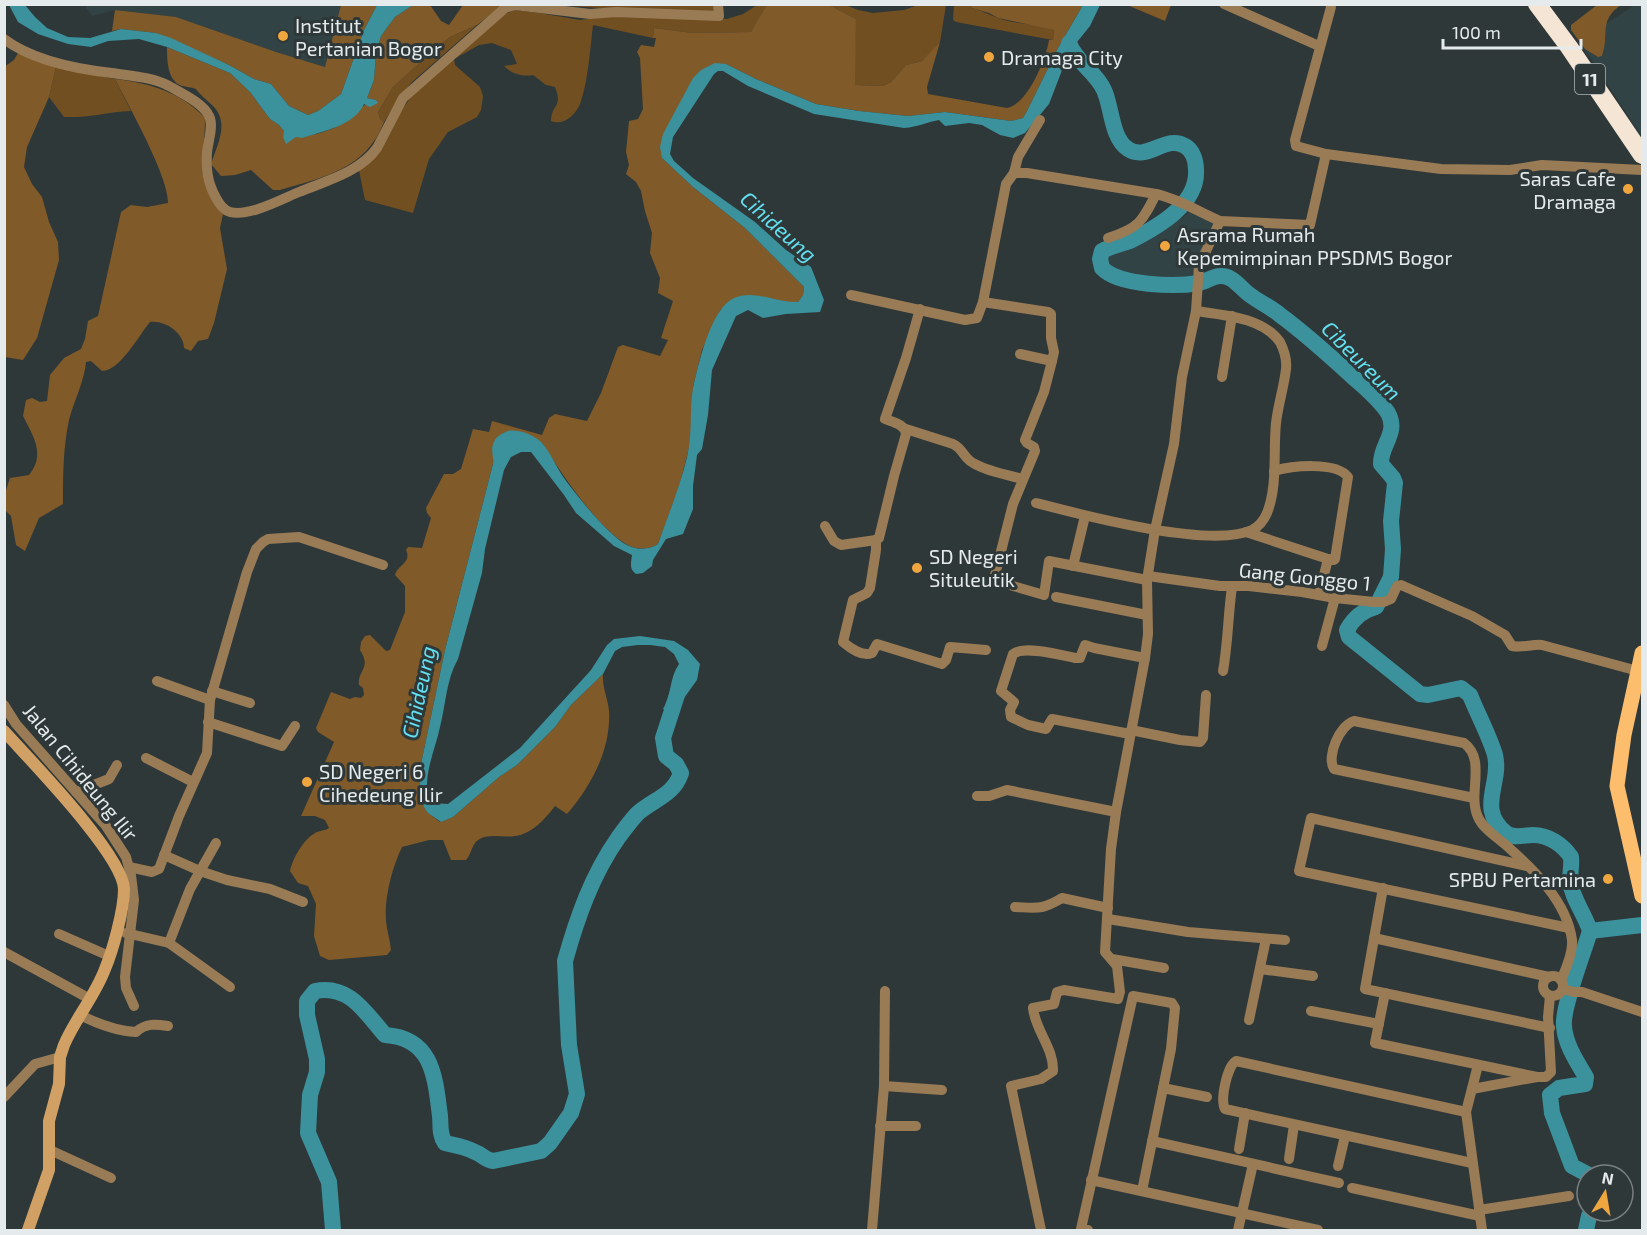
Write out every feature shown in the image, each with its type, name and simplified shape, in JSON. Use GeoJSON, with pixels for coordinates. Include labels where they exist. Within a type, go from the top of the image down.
{"type":"FeatureCollection","features":[{"type":"Feature","properties":{"kind":"highway","name":"11"},"geometry":{"type":"LineString","coordinates":[[1537,4],[1642,155]]}},
{"type":"Feature","properties":{"kind":"main road"},"geometry":{"type":"LineString","coordinates":[[1642,653],[1619,759],[1617,786],[1642,896]]}},
{"type":"Feature","properties":{"kind":"main road"},"geometry":{"type":"LineString","coordinates":[[4,730],[98,838],[114,862],[124,888],[124,933],[109,956],[105,970],[90,999],[70,1030],[56,1058],[60,1084],[49,1121],[49,1170],[28,1230]]}},
{"type":"Feature","properties":{"kind":"street"},"geometry":{"type":"LineString","coordinates":[[1224,4],[1319,46]]}},
{"type":"Feature","properties":{"kind":"street"},"geometry":{"type":"LineString","coordinates":[[4,39],[22,51],[62,64],[159,82],[181,93],[201,107],[209,116],[211,124],[206,164],[210,185],[220,205],[230,212],[244,212],[269,205],[348,172],[362,163],[372,155],[403,98],[505,8],[515,5],[590,14],[719,9]]}},
{"type":"Feature","properties":{"kind":"street"},"geometry":{"type":"LineString","coordinates":[[1330,7],[1294,142],[1296,146],[1326,154],[1422,168],[1510,170],[1542,165],[1642,170]]}},
{"type":"Feature","properties":{"kind":"street"},"geometry":{"type":"LineString","coordinates":[[851,295],[965,320],[973,320],[979,315],[1006,184],[1014,173],[1018,157],[1040,120]]}},
{"type":"Feature","properties":{"kind":"street"},"geometry":{"type":"LineString","coordinates":[[1014,173],[1028,173],[1156,194],[1173,198],[1193,210],[1220,220],[1310,225],[1326,154]]}},
{"type":"Feature","properties":{"kind":"street"},"geometry":{"type":"LineString","coordinates":[[1108,238],[1135,228],[1145,217],[1156,194]]}},
{"type":"Feature","properties":{"kind":"street"},"geometry":{"type":"LineString","coordinates":[[1041,1230],[1011,1086],[1041,1078],[1053,1071],[1052,1059],[1034,1016],[1033,1008],[1054,1004],[1057,992],[1064,990],[1118,999],[1120,992],[1117,966],[1105,952],[1116,812],[1145,658],[1148,634],[1148,578],[1155,530],[1173,444],[1182,377],[1196,311],[1198,277],[1204,252],[1220,220]]}},
{"type":"Feature","properties":{"kind":"street"},"geometry":{"type":"LineString","coordinates":[[920,309],[885,419],[906,429],[958,446],[972,463],[1022,479],[1035,451],[1034,447],[1025,440],[1047,384],[1054,352],[1051,318],[1048,312],[983,302]]}},
{"type":"Feature","properties":{"kind":"street"},"geometry":{"type":"LineString","coordinates":[[1036,503],[1085,516],[1155,530],[1225,536],[1246,532],[1257,526],[1266,515],[1273,489],[1277,414],[1286,368],[1283,349],[1279,341],[1266,330],[1232,316],[1196,311]]}},
{"type":"Feature","properties":{"kind":"street"},"geometry":{"type":"LineString","coordinates":[[1222,376],[1232,316]]}},
{"type":"Feature","properties":{"kind":"street"},"geometry":{"type":"LineString","coordinates":[[1020,354],[1052,361]]}},
{"type":"Feature","properties":{"kind":"street"},"geometry":{"type":"LineString","coordinates":[[906,429],[879,538],[876,540],[870,588],[867,593],[853,600],[844,643],[858,652],[868,654],[873,652],[877,644],[942,664],[946,660],[950,647],[986,650]]}},
{"type":"Feature","properties":{"kind":"street"},"geometry":{"type":"LineString","coordinates":[[1246,532],[1328,559],[1335,559],[1346,474],[1318,466],[1294,466],[1274,471]]}},
{"type":"Feature","properties":{"kind":"street","name":"Gang Gonggo 1"},"geometry":{"type":"LineString","coordinates":[[1022,479],[1013,504],[994,578],[996,581],[1044,595],[1049,561],[1148,578],[1232,587],[1249,586],[1379,602],[1391,598],[1397,586],[1401,585],[1472,616],[1505,635],[1512,646],[1542,645],[1638,671]]}},
{"type":"Feature","properties":{"kind":"street"},"geometry":{"type":"LineString","coordinates":[[1073,566],[1085,516]]}},
{"type":"Feature","properties":{"kind":"street"},"geometry":{"type":"LineString","coordinates":[[825,526],[834,541],[841,545],[876,540]]}},
{"type":"Feature","properties":{"kind":"street"},"geometry":{"type":"LineString","coordinates":[[129,867],[157,871],[207,753],[211,695],[247,572],[256,549],[268,539],[299,537],[383,566]]}},
{"type":"Feature","properties":{"kind":"street"},"geometry":{"type":"LineString","coordinates":[[1319,595],[1328,559]]}},
{"type":"Feature","properties":{"kind":"street"},"geometry":{"type":"LineString","coordinates":[[1223,671],[1228,644],[1228,617],[1232,587]]}},
{"type":"Feature","properties":{"kind":"street"},"geometry":{"type":"LineString","coordinates":[[1056,597],[1147,615]]}},
{"type":"Feature","properties":{"kind":"street"},"geometry":{"type":"LineString","coordinates":[[1322,646],[1335,598]]}},
{"type":"Feature","properties":{"kind":"street"},"geometry":{"type":"LineString","coordinates":[[1145,658],[1087,645],[1080,658],[1031,650],[1020,651],[1013,654],[1001,691],[1014,702],[1011,717],[1028,725],[1046,729],[1052,719],[1200,742],[1203,738],[1206,695]]}},
{"type":"Feature","properties":{"kind":"street"},"geometry":{"type":"LineString","coordinates":[[157,681],[250,703]]}},
{"type":"Feature","properties":{"kind":"street","name":"Jalan Cihideung Ilir"},"geometry":{"type":"LineString","coordinates":[[4,705],[16,724],[121,846],[129,867],[134,900],[124,933],[126,988],[134,1006]]}},
{"type":"Feature","properties":{"kind":"street"},"geometry":{"type":"LineString","coordinates":[[1474,798],[1334,769],[1331,765],[1331,758],[1335,744],[1347,723],[1354,721],[1464,743],[1474,753],[1474,798],[1479,819],[1544,882],[1569,928],[1572,942],[1559,982],[1557,996],[1550,996],[1544,990],[1543,982],[1559,982],[1580,998],[1642,1020]]}},
{"type":"Feature","properties":{"kind":"street"},"geometry":{"type":"LineString","coordinates":[[208,722],[282,746],[295,726]]}},
{"type":"Feature","properties":{"kind":"street"},"geometry":{"type":"LineString","coordinates":[[146,758],[193,782]]}},
{"type":"Feature","properties":{"kind":"street"},"geometry":{"type":"LineString","coordinates":[[76,792],[110,779],[117,765]]}},
{"type":"Feature","properties":{"kind":"street"},"geometry":{"type":"LineString","coordinates":[[977,796],[989,796],[1007,790],[1116,812]]}},
{"type":"Feature","properties":{"kind":"street"},"geometry":{"type":"LineString","coordinates":[[1529,866],[1311,818],[1299,871],[1569,928]]}},
{"type":"Feature","properties":{"kind":"street"},"geometry":{"type":"LineString","coordinates":[[169,943],[190,889],[216,843]]}},
{"type":"Feature","properties":{"kind":"street"},"geometry":{"type":"LineString","coordinates":[[164,855],[200,871],[227,880],[270,889],[303,902]]}},
{"type":"Feature","properties":{"kind":"street"},"geometry":{"type":"LineString","coordinates":[[1383,888],[1365,989],[1550,1028]]}},
{"type":"Feature","properties":{"kind":"street"},"geometry":{"type":"LineString","coordinates":[[1015,907],[1046,907],[1062,898],[1108,913],[1188,932],[1285,940]]}},
{"type":"Feature","properties":{"kind":"street"},"geometry":{"type":"LineString","coordinates":[[124,933],[169,943],[230,987]]}},
{"type":"Feature","properties":{"kind":"street"},"geometry":{"type":"LineString","coordinates":[[59,934],[109,956]]}},
{"type":"Feature","properties":{"kind":"street"},"geometry":{"type":"LineString","coordinates":[[1374,938],[1559,982],[1642,1012]]}},
{"type":"Feature","properties":{"kind":"street"},"geometry":{"type":"LineString","coordinates":[[1249,1020],[1266,939]]}},
{"type":"Feature","properties":{"kind":"street"},"geometry":{"type":"LineString","coordinates":[[4,952],[90,999]]}},
{"type":"Feature","properties":{"kind":"street"},"geometry":{"type":"LineString","coordinates":[[1112,959],[1164,969]]}},
{"type":"Feature","properties":{"kind":"street"},"geometry":{"type":"LineString","coordinates":[[1260,969],[1313,976]]}},
{"type":"Feature","properties":{"kind":"street"},"geometry":{"type":"LineString","coordinates":[[872,1230],[884,1086],[885,990]]}},
{"type":"Feature","properties":{"kind":"street"},"geometry":{"type":"LineString","coordinates":[[1385,993],[1375,1042],[1537,1077]]}},
{"type":"Feature","properties":{"kind":"street"},"geometry":{"type":"LineString","coordinates":[[1088,1230],[1081,1229],[1133,996],[1174,1005],[1174,1031],[1142,1191]]}},
{"type":"Feature","properties":{"kind":"street"},"geometry":{"type":"LineString","coordinates":[[1472,1089],[1546,1077],[1551,1072],[1548,1017],[1550,996]]}},
{"type":"Feature","properties":{"kind":"street"},"geometry":{"type":"LineString","coordinates":[[1311,1011],[1379,1024]]}},
{"type":"Feature","properties":{"kind":"street"},"geometry":{"type":"LineString","coordinates":[[80,1015],[114,1029],[132,1032],[152,1024],[168,1026]]}},
{"type":"Feature","properties":{"kind":"street"},"geometry":{"type":"LineString","coordinates":[[4,1097],[35,1064],[56,1058]]}},
{"type":"Feature","properties":{"kind":"street"},"geometry":{"type":"LineString","coordinates":[[1466,1112],[1236,1061],[1230,1067],[1222,1103],[1225,1108],[1294,1125],[1472,1163]]}},
{"type":"Feature","properties":{"kind":"street"},"geometry":{"type":"LineString","coordinates":[[1478,1065],[1466,1112],[1482,1230]]}},
{"type":"Feature","properties":{"kind":"street"},"geometry":{"type":"LineString","coordinates":[[884,1086],[942,1090]]}},
{"type":"Feature","properties":{"kind":"street"},"geometry":{"type":"LineString","coordinates":[[1164,1088],[1207,1097]]}},
{"type":"Feature","properties":{"kind":"street"},"geometry":{"type":"LineString","coordinates":[[1239,1149],[1245,1113]]}},
{"type":"Feature","properties":{"kind":"street"},"geometry":{"type":"LineString","coordinates":[[1288,1159],[1294,1125]]}},
{"type":"Feature","properties":{"kind":"street"},"geometry":{"type":"LineString","coordinates":[[880,1126],[916,1126]]}},
{"type":"Feature","properties":{"kind":"street"},"geometry":{"type":"LineString","coordinates":[[1338,1166],[1345,1136]]}},
{"type":"Feature","properties":{"kind":"street"},"geometry":{"type":"LineString","coordinates":[[1152,1142],[1339,1183]]}},
{"type":"Feature","properties":{"kind":"street"},"geometry":{"type":"LineString","coordinates":[[50,1150],[111,1178]]}},
{"type":"Feature","properties":{"kind":"street"},"geometry":{"type":"LineString","coordinates":[[1238,1230],[1253,1164]]}},
{"type":"Feature","properties":{"kind":"street"},"geometry":{"type":"LineString","coordinates":[[1091,1180],[1318,1230]]}},
{"type":"Feature","properties":{"kind":"street"},"geometry":{"type":"LineString","coordinates":[[1352,1188],[1479,1213],[1569,1196]]}},
{"type":"Feature","properties":{"kind":"shaded area","name":"Institut Pertanian Bogor"},"geometry":{"type":"Polygon","coordinates":[[[86,4],[341,5],[325,67],[176,17],[115,10],[92,16],[86,4]]]}},
{"type":"Feature","properties":{"kind":"shaded area"},"geometry":{"type":"Polygon","coordinates":[[[714,4],[713,12],[555,5],[714,4]]]}},
{"type":"Feature","properties":{"kind":"shaded area"},"geometry":{"type":"Polygon","coordinates":[[[341,5],[377,5],[364,30],[341,94],[318,111],[308,115],[289,106],[271,84],[254,79],[229,65],[156,33],[121,29],[112,31],[115,10],[176,17],[325,67],[341,5]]]}},
{"type":"Feature","properties":{"kind":"shaded area"},"geometry":{"type":"Polygon","coordinates":[[[413,5],[430,5],[441,21],[449,25],[463,5],[503,5],[477,25],[450,37],[393,87],[378,112],[380,119],[384,122],[376,138],[366,151],[342,169],[280,190],[273,190],[251,170],[221,176],[211,164],[221,134],[221,120],[213,106],[196,89],[182,86],[173,79],[169,69],[167,47],[230,73],[250,92],[270,119],[285,132],[283,137],[311,135],[338,126],[364,105],[376,100],[367,98],[374,80],[376,53],[381,36],[395,17],[413,5]]]}},
{"type":"Feature","properties":{"kind":"shaded area"},"geometry":{"type":"Polygon","coordinates":[[[757,5],[770,5],[751,32],[693,33],[654,28],[653,38],[593,25],[587,76],[580,104],[572,116],[560,122],[551,121],[558,102],[555,87],[546,85],[533,75],[525,76],[507,69],[504,66],[517,64],[511,50],[492,43],[479,45],[454,59],[455,65],[480,87],[483,96],[481,110],[477,117],[448,132],[429,159],[413,213],[365,200],[359,170],[411,97],[502,15],[515,10],[580,20],[608,16],[727,19],[743,14],[757,5]]]}},
{"type":"Feature","properties":{"kind":"shaded area"},"geometry":{"type":"Polygon","coordinates":[[[767,5],[829,5],[856,19],[855,85],[883,86],[891,82],[906,65],[922,61],[940,42],[927,87],[928,94],[1007,108],[1015,105],[1029,90],[1040,69],[1049,40],[1053,40],[1054,30],[998,18],[972,8],[972,5],[1083,5],[1058,48],[1023,118],[1011,121],[945,112],[908,116],[816,104],[726,64],[701,70],[662,158],[693,187],[745,228],[804,287],[803,295],[798,302],[785,303],[764,297],[721,309],[702,350],[693,387],[692,436],[679,487],[658,544],[637,548],[615,536],[580,498],[542,443],[493,454],[493,464],[445,650],[422,759],[420,774],[427,812],[440,822],[453,817],[499,777],[517,765],[555,727],[571,705],[603,674],[609,725],[603,753],[584,792],[567,814],[555,806],[542,821],[521,835],[482,838],[474,844],[466,860],[451,860],[443,840],[429,840],[402,847],[392,874],[386,903],[386,921],[391,950],[387,955],[329,960],[320,956],[314,936],[316,904],[308,886],[298,883],[290,871],[296,855],[306,840],[315,833],[329,828],[325,820],[315,816],[301,816],[334,742],[318,732],[316,728],[331,692],[350,699],[361,698],[364,695],[359,680],[365,661],[360,650],[365,636],[370,635],[386,651],[390,650],[405,612],[405,586],[395,575],[406,561],[408,547],[422,548],[431,518],[426,508],[444,474],[453,474],[461,469],[473,429],[489,432],[492,421],[542,435],[549,418],[555,414],[587,421],[601,393],[618,347],[623,345],[660,356],[668,340],[661,338],[673,301],[658,293],[660,278],[650,253],[652,233],[641,191],[636,182],[626,174],[629,165],[626,152],[629,121],[638,119],[643,109],[640,58],[637,52],[641,45],[654,47],[656,38],[653,38],[654,28],[693,33],[751,32],[767,5]]]}},
{"type":"Feature","properties":{"kind":"shaded area"},"geometry":{"type":"Polygon","coordinates":[[[829,5],[845,5],[873,13],[904,10],[918,5],[946,5],[940,42],[922,61],[906,65],[891,82],[883,86],[854,85],[856,19],[829,5]]]}},
{"type":"Feature","properties":{"kind":"shaded area"},"geometry":{"type":"Polygon","coordinates":[[[954,5],[972,5],[972,8],[1005,20],[1054,30],[1053,40],[956,22],[953,20],[954,5]]]}},
{"type":"Feature","properties":{"kind":"shaded area"},"geometry":{"type":"Polygon","coordinates":[[[1127,5],[1171,5],[1165,21],[1127,5]]]}},
{"type":"Feature","properties":{"kind":"shaded area"},"geometry":{"type":"Polygon","coordinates":[[[1597,5],[1621,5],[1609,16],[1602,56],[1598,57],[1585,49],[1571,30],[1571,25],[1597,5]]]}},
{"type":"Feature","properties":{"kind":"shaded area"},"geometry":{"type":"Polygon","coordinates":[[[1635,5],[1642,5],[1642,137],[1583,47],[1581,40],[1635,5]]]}},
{"type":"Feature","properties":{"kind":"shaded area"},"geometry":{"type":"Polygon","coordinates":[[[477,25],[412,82],[400,96],[384,122],[380,119],[378,112],[393,87],[450,37],[477,25]]]}},
{"type":"Feature","properties":{"kind":"shaded area"},"geometry":{"type":"Polygon","coordinates":[[[18,53],[56,67],[49,97],[27,147],[24,167],[32,184],[42,197],[58,242],[59,260],[37,338],[23,360],[5,357],[4,67],[14,60],[18,53]]]}},
{"type":"Feature","properties":{"kind":"shaded area"},"geometry":{"type":"Polygon","coordinates":[[[56,67],[115,79],[131,111],[64,117],[49,97],[56,67]]]}},
{"type":"Feature","properties":{"kind":"shaded area"},"geometry":{"type":"Polygon","coordinates":[[[115,79],[164,90],[186,101],[205,118],[202,168],[207,189],[223,214],[220,228],[227,269],[208,339],[198,341],[191,351],[184,348],[181,337],[173,329],[162,323],[150,322],[116,365],[102,371],[91,361],[86,362],[67,430],[63,504],[39,518],[25,551],[16,545],[11,516],[5,510],[5,493],[10,478],[29,475],[37,460],[36,445],[23,416],[26,400],[32,398],[40,402],[47,401],[50,375],[64,358],[81,349],[88,321],[98,316],[121,212],[131,205],[147,207],[168,203],[167,191],[155,159],[115,79]]]}},
{"type":"Feature","properties":{"kind":"shaded area","name":"Asrama Rumah Kepemimpinan PPSDMS Bogor"},"geometry":{"type":"Polygon","coordinates":[[[1189,212],[1214,222],[1191,281],[1158,282],[1118,272],[1104,265],[1103,256],[1174,219],[1183,218],[1189,212]]]}},
{"type":"Feature","properties":{"kind":"water"},"geometry":{"type":"Polygon","coordinates":[[[9,5],[25,5],[47,28],[68,37],[90,38],[121,29],[156,33],[171,38],[254,79],[271,84],[289,106],[308,115],[318,111],[341,94],[364,30],[377,5],[413,5],[395,17],[381,36],[376,53],[374,80],[367,98],[376,100],[378,103],[370,107],[364,104],[346,123],[302,138],[296,137],[286,144],[283,137],[284,131],[270,119],[250,92],[230,73],[167,47],[139,39],[108,41],[91,47],[68,44],[38,34],[18,22],[9,5]]]}},
{"type":"Feature","properties":{"kind":"water"},"geometry":{"type":"Polygon","coordinates":[[[1083,5],[1100,5],[1090,26],[1066,60],[1049,104],[1025,133],[1013,138],[1000,135],[982,125],[969,123],[945,126],[939,120],[904,128],[814,114],[748,86],[723,71],[714,74],[673,137],[670,154],[674,161],[693,178],[755,222],[786,250],[811,267],[824,300],[820,312],[763,318],[748,310],[736,316],[712,370],[702,449],[697,455],[693,509],[683,534],[666,539],[653,560],[652,566],[643,573],[636,574],[632,570],[632,555],[614,546],[576,513],[531,452],[521,452],[511,457],[504,470],[485,549],[482,573],[449,684],[428,773],[429,801],[448,804],[520,748],[591,670],[607,645],[614,639],[640,636],[674,641],[688,650],[700,664],[697,680],[674,712],[663,709],[679,664],[674,654],[665,647],[638,645],[622,647],[615,651],[603,674],[571,705],[555,727],[517,765],[499,777],[453,817],[441,822],[428,813],[421,795],[422,759],[445,650],[493,464],[492,447],[495,440],[508,431],[526,433],[535,437],[545,447],[577,495],[611,533],[634,548],[654,546],[658,544],[684,468],[689,448],[693,388],[707,338],[719,313],[734,298],[742,296],[798,302],[803,295],[804,287],[745,228],[693,187],[662,158],[660,147],[663,134],[693,78],[701,70],[715,63],[726,64],[816,104],[908,116],[945,112],[1011,121],[1023,118],[1058,48],[1083,5]]]}},
{"type":"Feature","properties":{"kind":"waterway","name":"Cibeureum"},"geometry":{"type":"LineString","coordinates":[[1069,43],[1076,56],[1104,90],[1115,130],[1122,144],[1135,152],[1142,152],[1178,143],[1190,150],[1194,156],[1195,182],[1184,203],[1175,213],[1154,228],[1132,240],[1102,251],[1100,259],[1102,268],[1121,278],[1148,284],[1189,284],[1217,276],[1229,278],[1308,337],[1372,394],[1388,413],[1391,427],[1381,457],[1381,464],[1395,483],[1391,521],[1393,549],[1391,577],[1376,607],[1359,616],[1347,630],[1349,637],[1420,694],[1428,695],[1461,688],[1470,695],[1495,755],[1491,805],[1497,824],[1512,836],[1539,835],[1550,839],[1560,845],[1571,857],[1571,888],[1590,931],[1570,993],[1564,1026],[1569,1046],[1586,1077],[1585,1084],[1559,1088],[1550,1095],[1552,1113],[1572,1166],[1575,1168]]}},
{"type":"Feature","properties":{"kind":"waterway","name":"Cihideung"},"geometry":{"type":"LineString","coordinates":[[333,1230],[329,1182],[308,1133],[310,1095],[317,1072],[317,1059],[307,1015],[307,1001],[315,991],[327,990],[347,996],[363,1009],[385,1035],[413,1043],[422,1052],[433,1074],[441,1133],[445,1143],[460,1146],[493,1161],[541,1151],[550,1143],[571,1113],[577,1094],[569,1045],[565,961],[586,897],[609,852],[635,816],[669,792],[681,773],[676,764],[666,756],[663,738],[678,692]]}},
{"type":"Feature","properties":{"kind":"waterway"},"geometry":{"type":"LineString","coordinates":[[1590,931],[1642,925]]}},
{"type":"Feature","properties":{"kind":"waterway","name":"Cibeureum"},"geometry":{"type":"LineString","coordinates":[[1586,1230],[1588,1223]]}},
{"type":"Feature","properties":{"kind":"place","name":"Institut Pertanian Bogor"},"geometry":{"type":"Point","coordinates":[283,36]}},
{"type":"Feature","properties":{"kind":"place","name":"Dramaga City"},"geometry":{"type":"Point","coordinates":[989,57]}},
{"type":"Feature","properties":{"kind":"place","name":"Saras Cafe Dramaga"},"geometry":{"type":"Point","coordinates":[1628,189]}},
{"type":"Feature","properties":{"kind":"place","name":"Asrama Rumah Kepemimpinan PPSDMS Bogor"},"geometry":{"type":"Point","coordinates":[1165,246]}},
{"type":"Feature","properties":{"kind":"place","name":"SD Negeri Situleutik"},"geometry":{"type":"Point","coordinates":[917,568]}},
{"type":"Feature","properties":{"kind":"place","name":"SD Negeri 6 Cihedeung Ilir"},"geometry":{"type":"Point","coordinates":[307,782]}},
{"type":"Feature","properties":{"kind":"place","name":"SPBU Pertamina"},"geometry":{"type":"Point","coordinates":[1608,879]}}]}
